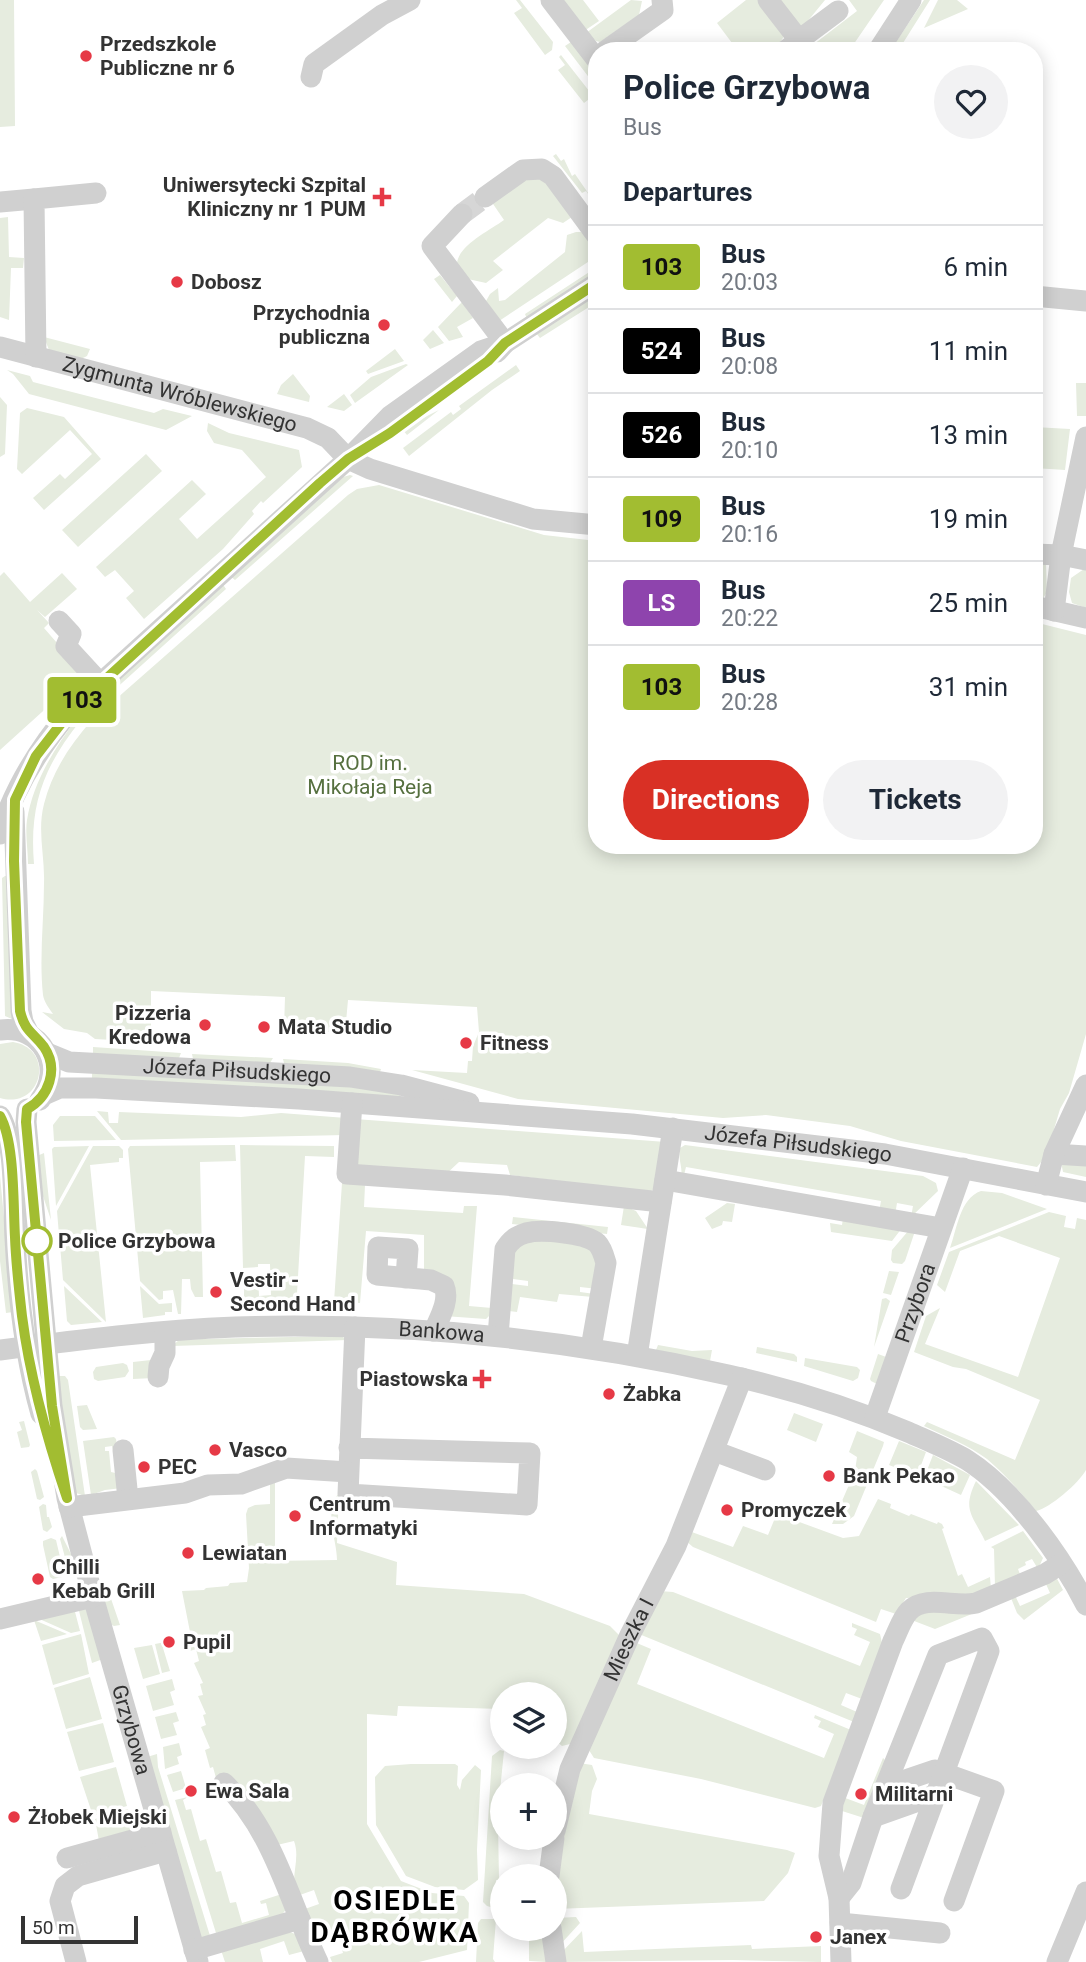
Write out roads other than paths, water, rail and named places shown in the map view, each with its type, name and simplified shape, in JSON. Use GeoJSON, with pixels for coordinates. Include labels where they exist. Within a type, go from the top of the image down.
{"type":"FeatureCollection","features":[{"type":"Feature","properties":{"kind":"street"},"geometry":{"type":"LineString","coordinates":[[310,77],[314,64],[382,15],[410,0]]}},
{"type":"Feature","properties":{"kind":"street"},"geometry":{"type":"LineString","coordinates":[[551,0],[588,43]]}},
{"type":"Feature","properties":{"kind":"street"},"geometry":{"type":"LineString","coordinates":[[618,42],[663,10],[662,0]]}},
{"type":"Feature","properties":{"kind":"street"},"geometry":{"type":"LineString","coordinates":[[768,0],[790,42]]}},
{"type":"Feature","properties":{"kind":"street"},"geometry":{"type":"LineString","coordinates":[[884,42],[911,0]]}},
{"type":"Feature","properties":{"kind":"street"},"geometry":{"type":"LineString","coordinates":[[796,42],[838,11]]}},
{"type":"Feature","properties":{"kind":"street"},"geometry":{"type":"LineString","coordinates":[[485,197],[516,173],[542,169],[553,176],[588,224]]}},
{"type":"Feature","properties":{"kind":"street"},"geometry":{"type":"LineString","coordinates":[[29,191],[36,357]]}},
{"type":"Feature","properties":{"kind":"street"},"geometry":{"type":"LineString","coordinates":[[0,202],[29,191],[96,193]]}},
{"type":"Feature","properties":{"kind":"street"},"geometry":{"type":"LineString","coordinates":[[462,214],[432,246],[505,343]]}},
{"type":"Feature","properties":{"kind":"street"},"geometry":{"type":"LineString","coordinates":[[348,459],[390,433],[463,380],[488,361],[505,343],[588,289]]}},
{"type":"Feature","properties":{"kind":"street"},"geometry":{"type":"LineString","coordinates":[[1043,297],[1086,300]]}},
{"type":"Feature","properties":{"kind":"street"},"geometry":{"type":"LineString","coordinates":[[307,428],[354,433],[366,431],[481,351],[505,343]]}},
{"type":"Feature","properties":{"kind":"street","name":"Zygmunta Wróblewskiego"},"geometry":{"type":"LineString","coordinates":[[0,347],[307,428],[328,438],[348,459]]}},
{"type":"Feature","properties":{"kind":"street"},"geometry":{"type":"LineString","coordinates":[[0,834],[7,793],[24,777],[53,731],[100,683],[348,459],[382,422]]}},
{"type":"Feature","properties":{"kind":"street"},"geometry":{"type":"LineString","coordinates":[[1086,437],[1061,555],[1044,609],[1086,618]]}},
{"type":"Feature","properties":{"kind":"street"},"geometry":{"type":"LineString","coordinates":[[348,459],[382,473],[533,519],[588,524]]}},
{"type":"Feature","properties":{"kind":"street"},"geometry":{"type":"LineString","coordinates":[[1043,554],[1086,560]]}},
{"type":"Feature","properties":{"kind":"street"},"geometry":{"type":"LineString","coordinates":[[59,621],[71,634],[66,646],[100,683]]}},
{"type":"Feature","properties":{"kind":"street"},"geometry":{"type":"LineString","coordinates":[[0,1114],[17,1113],[27,1109],[44,1095],[51,1074],[47,1053],[29,1034],[20,1011],[14,861],[7,793]]}},
{"type":"Feature","properties":{"kind":"street"},"geometry":{"type":"LineString","coordinates":[[0,1030],[11,1029],[29,1034]]}},
{"type":"Feature","properties":{"kind":"street","name":"Józefa Piłsudskiego"},"geometry":{"type":"LineString","coordinates":[[47,1053],[69,1062],[277,1072],[375,1080],[401,1084],[509,1114]]}},
{"type":"Feature","properties":{"kind":"street"},"geometry":{"type":"LineString","coordinates":[[1046,1185],[1054,1154],[1086,1085]]}},
{"type":"Feature","properties":{"kind":"street","name":"Józefa Piłsudskiego"},"geometry":{"type":"LineString","coordinates":[[44,1095],[60,1088],[71,1087],[352,1103],[673,1128],[885,1154],[1086,1192]]}},
{"type":"Feature","properties":{"kind":"street"},"geometry":{"type":"LineString","coordinates":[[352,1103],[347,1174],[505,1185],[662,1202]]}},
{"type":"Feature","properties":{"kind":"street","name":"Grzybowa"},"geometry":{"type":"LineString","coordinates":[[27,1109],[37,1345],[52,1406],[68,1502],[196,1956]]}},
{"type":"Feature","properties":{"kind":"street","name":"Grzybowa"},"geometry":{"type":"LineString","coordinates":[[0,1114],[7,1132],[22,1316],[37,1345]]}},
{"type":"Feature","properties":{"kind":"street"},"geometry":{"type":"LineString","coordinates":[[639,1346],[673,1128]]}},
{"type":"Feature","properties":{"kind":"street"},"geometry":{"type":"LineString","coordinates":[[1054,1154],[1086,1156]]}},
{"type":"Feature","properties":{"kind":"street","name":"Przybora"},"geometry":{"type":"LineString","coordinates":[[875,1417],[963,1168]]}},
{"type":"Feature","properties":{"kind":"street"},"geometry":{"type":"LineString","coordinates":[[665,1180],[942,1228]]}},
{"type":"Feature","properties":{"kind":"street"},"geometry":{"type":"LineString","coordinates":[[498,1336],[505,1249],[512,1239],[535,1231],[583,1236],[596,1243],[604,1253],[606,1263],[591,1348]]}},
{"type":"Feature","properties":{"kind":"street"},"geometry":{"type":"LineString","coordinates":[[639,1346],[654,1331],[667,1251]]}},
{"type":"Feature","properties":{"kind":"street"},"geometry":{"type":"LineString","coordinates":[[405,1278],[431,1280],[444,1286],[447,1292],[435,1331]]}},
{"type":"Feature","properties":{"kind":"street"},"geometry":{"type":"LineString","coordinates":[[0,1348],[16,1331],[22,1316]]}},
{"type":"Feature","properties":{"kind":"street","name":"Bankowa"},"geometry":{"type":"LineString","coordinates":[[0,1348],[165,1332],[267,1327],[435,1331],[591,1348],[639,1346],[875,1417]]}},
{"type":"Feature","properties":{"kind":"street"},"geometry":{"type":"LineString","coordinates":[[349,1448],[530,1453],[527,1505],[348,1494],[349,1448],[355,1327]]}},
{"type":"Feature","properties":{"kind":"street"},"geometry":{"type":"LineString","coordinates":[[158,1377],[159,1366],[165,1353],[165,1332]]}},
{"type":"Feature","properties":{"kind":"street","name":"Mieszka I"},"geometry":{"type":"LineString","coordinates":[[567,1781],[570,1769],[631,1635],[676,1546],[742,1378]]}},
{"type":"Feature","properties":{"kind":"street"},"geometry":{"type":"LineString","coordinates":[[875,1417],[945,1448],[990,1477],[1072,1572],[1086,1605]]}},
{"type":"Feature","properties":{"kind":"street"},"geometry":{"type":"LineString","coordinates":[[123,1450],[128,1499]]}},
{"type":"Feature","properties":{"kind":"street"},"geometry":{"type":"LineString","coordinates":[[714,1451],[765,1470]]}},
{"type":"Feature","properties":{"kind":"street"},"geometry":{"type":"LineString","coordinates":[[68,1502],[185,1493],[208,1485],[241,1484],[286,1468],[348,1472]]}},
{"type":"Feature","properties":{"kind":"street"},"geometry":{"type":"LineString","coordinates":[[842,1962],[839,1898],[829,1856],[832,1814],[837,1791],[893,1641],[909,1611],[931,1603],[957,1605],[975,1602],[1045,1574],[1072,1572]]}},
{"type":"Feature","properties":{"kind":"street"},"geometry":{"type":"LineString","coordinates":[[0,1619],[93,1597]]}},
{"type":"Feature","properties":{"kind":"street"},"geometry":{"type":"LineString","coordinates":[[839,1898],[851,1883],[873,1817],[938,1655],[982,1638],[989,1651],[901,1889]]}},
{"type":"Feature","properties":{"kind":"street"},"geometry":{"type":"LineString","coordinates":[[885,1787],[935,1770],[994,1791],[954,1901]]}},
{"type":"Feature","properties":{"kind":"street"},"geometry":{"type":"LineString","coordinates":[[224,1783],[238,1796],[259,1825],[318,1962]]}},
{"type":"Feature","properties":{"kind":"street"},"geometry":{"type":"LineString","coordinates":[[873,1817],[935,1795]]}},
{"type":"Feature","properties":{"kind":"street"},"geometry":{"type":"LineString","coordinates":[[67,1858],[163,1842]]}},
{"type":"Feature","properties":{"kind":"street"},"geometry":{"type":"LineString","coordinates":[[76,1962],[60,1901],[65,1886],[78,1876],[163,1842]]}},
{"type":"Feature","properties":{"kind":"street"},"geometry":{"type":"LineString","coordinates":[[1056,1962],[1086,1892]]}},
{"type":"Feature","properties":{"kind":"street"},"geometry":{"type":"LineString","coordinates":[[196,1956],[300,1919]]}},
{"type":"Feature","properties":{"kind":"street"},"geometry":{"type":"LineString","coordinates":[[840,1923],[940,1933]]}},
{"type":"Feature","properties":{"kind":"street"},"geometry":{"type":"LineString","coordinates":[[553,1941],[556,1962]]}},
{"type":"Feature","properties":{"kind":"tunnel"},"geometry":{"type":"LineString","coordinates":[[462,214],[485,197]]}},
{"type":"Feature","properties":{"kind":"place","name":"Przedszkole Publiczne nr 6"},"geometry":{"type":"Point","coordinates":[86,56]}},
{"type":"Feature","properties":{"kind":"place","name":"Uniwersytecki Szpital Kliniczny nr 1 PUM"},"geometry":{"type":"Point","coordinates":[382,197]}},
{"type":"Feature","properties":{"kind":"place","name":"Dobosz"},"geometry":{"type":"Point","coordinates":[177,282]}},
{"type":"Feature","properties":{"kind":"place","name":"Przychodnia publiczna"},"geometry":{"type":"Point","coordinates":[384,325]}},
{"type":"Feature","properties":{"kind":"place","name":"Pizzeria Kredowa"},"geometry":{"type":"Point","coordinates":[205,1025]}},
{"type":"Feature","properties":{"kind":"place","name":"Mata Studio"},"geometry":{"type":"Point","coordinates":[264,1027]}},
{"type":"Feature","properties":{"kind":"place","name":"Fitness"},"geometry":{"type":"Point","coordinates":[466,1043]}},
{"type":"Feature","properties":{"kind":"place","name":"Police Grzybowa"},"geometry":{"type":"Point","coordinates":[37,1241]}},
{"type":"Feature","properties":{"kind":"place","name":"Vestir - Second Hand"},"geometry":{"type":"Point","coordinates":[216,1292]}},
{"type":"Feature","properties":{"kind":"place","name":"Piastowska"},"geometry":{"type":"Point","coordinates":[482,1379]}},
{"type":"Feature","properties":{"kind":"place","name":"Żabka"},"geometry":{"type":"Point","coordinates":[609,1394]}},
{"type":"Feature","properties":{"kind":"place","name":"Vasco"},"geometry":{"type":"Point","coordinates":[215,1450]}},
{"type":"Feature","properties":{"kind":"place","name":"PEC"},"geometry":{"type":"Point","coordinates":[144,1467]}},
{"type":"Feature","properties":{"kind":"place","name":"Bank Pekao"},"geometry":{"type":"Point","coordinates":[829,1476]}},
{"type":"Feature","properties":{"kind":"place","name":"Promyczek"},"geometry":{"type":"Point","coordinates":[727,1510]}},
{"type":"Feature","properties":{"kind":"place","name":"Centrum Informatyki"},"geometry":{"type":"Point","coordinates":[295,1516]}},
{"type":"Feature","properties":{"kind":"place","name":"Lewiatan"},"geometry":{"type":"Point","coordinates":[188,1553]}},
{"type":"Feature","properties":{"kind":"place","name":"Chilli Kebab Grill"},"geometry":{"type":"Point","coordinates":[38,1579]}},
{"type":"Feature","properties":{"kind":"place","name":"Pupil"},"geometry":{"type":"Point","coordinates":[169,1642]}},
{"type":"Feature","properties":{"kind":"place","name":"Ewa Sala"},"geometry":{"type":"Point","coordinates":[191,1791]}},
{"type":"Feature","properties":{"kind":"place","name":"Militarni"},"geometry":{"type":"Point","coordinates":[861,1794]}},
{"type":"Feature","properties":{"kind":"place","name":"Żłobek Miejski"},"geometry":{"type":"Point","coordinates":[14,1817]}},
{"type":"Feature","properties":{"kind":"place","name":"Janex"},"geometry":{"type":"Point","coordinates":[816,1937]}},
{"type":"Feature","properties":{"kind":"district","name":"OSIEDLE DĄBRÓWKA"},"geometry":{"type":"Point","coordinates":[395,1916]}},
{"type":"Feature","properties":{"kind":"park label","name":"ROD im. Mikołaja Reja"},"geometry":{"type":"Point","coordinates":[370,775]}}]}
